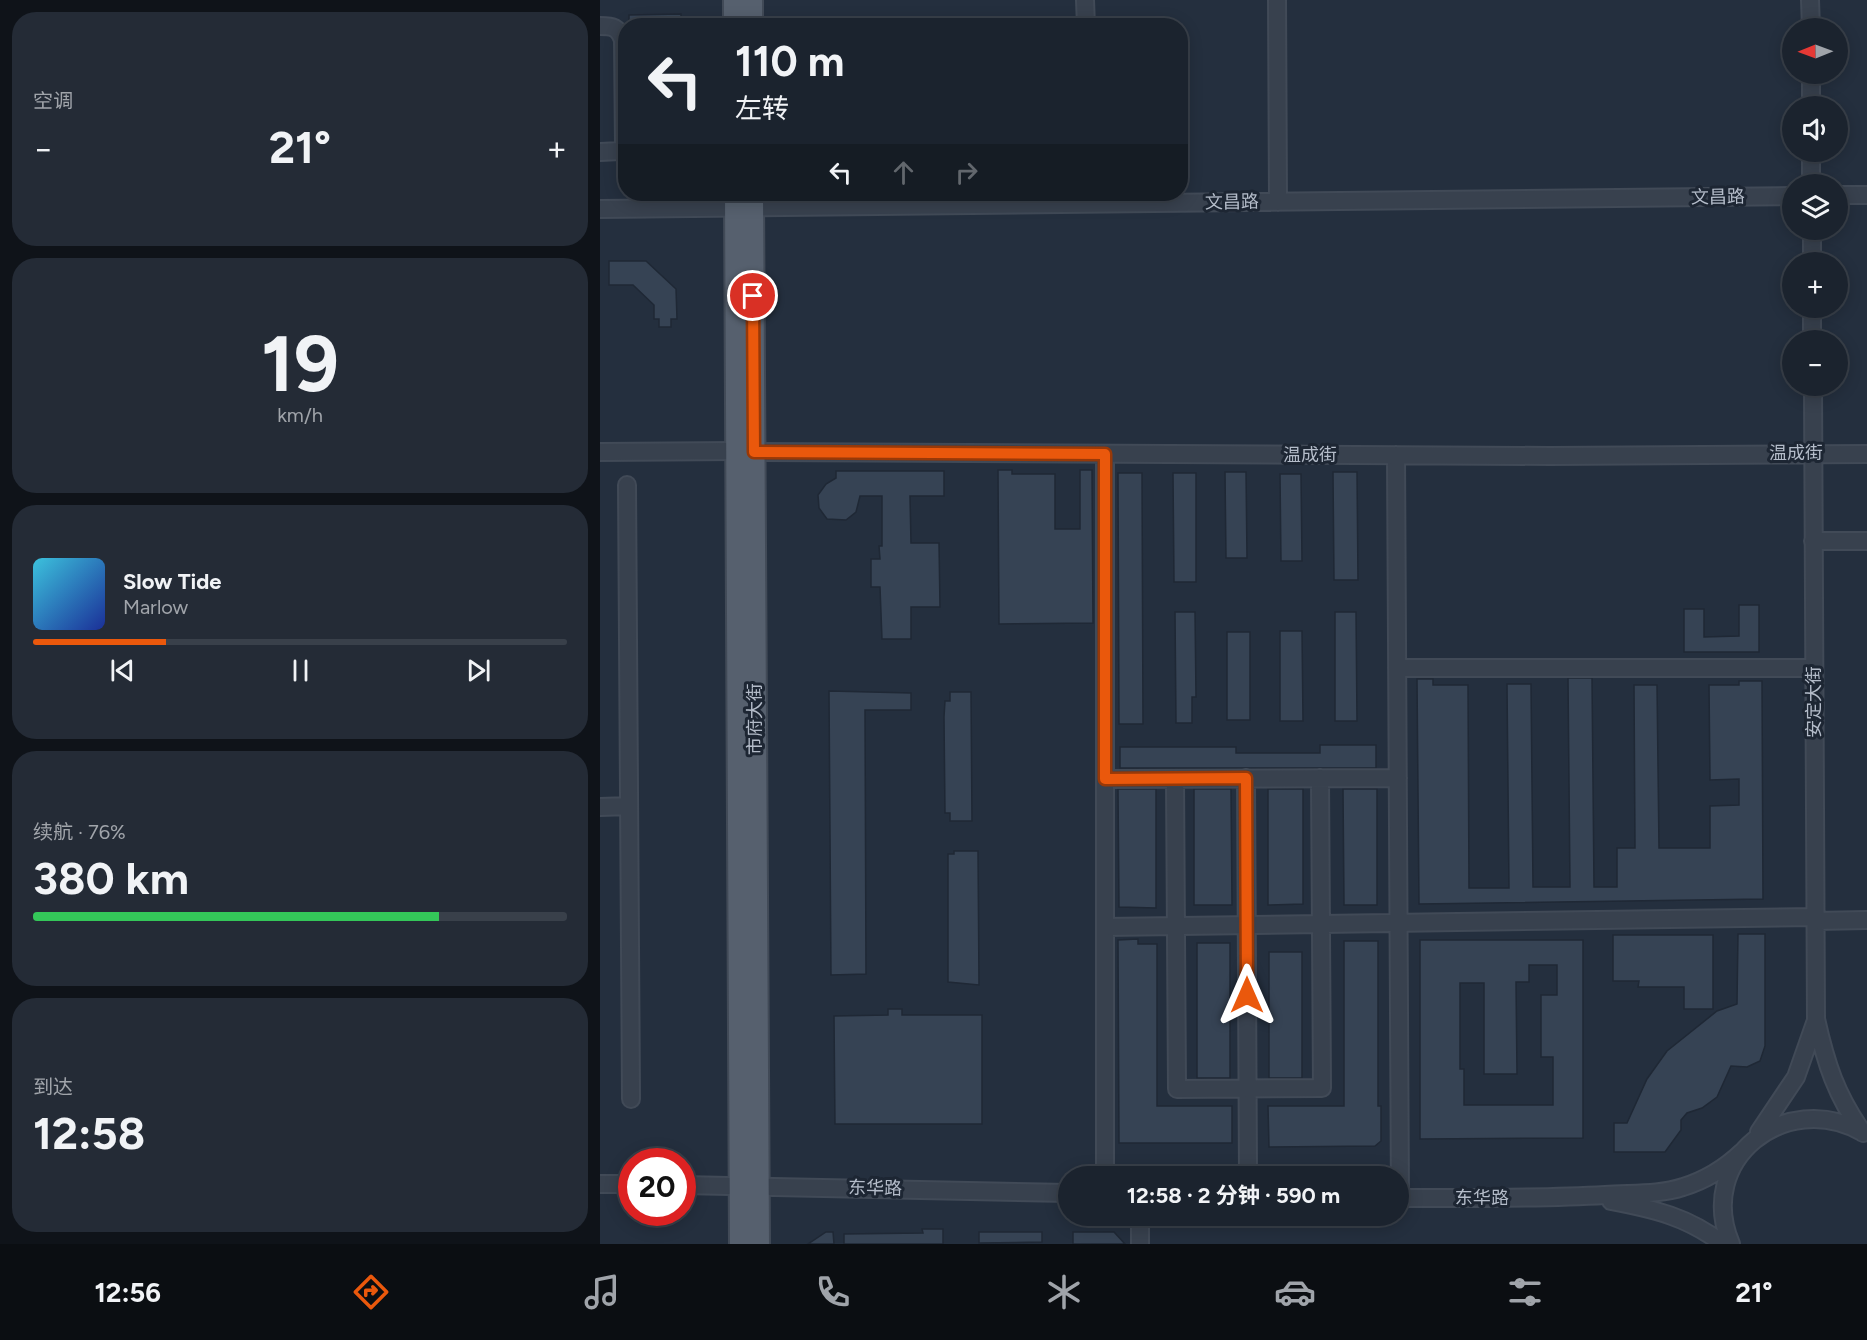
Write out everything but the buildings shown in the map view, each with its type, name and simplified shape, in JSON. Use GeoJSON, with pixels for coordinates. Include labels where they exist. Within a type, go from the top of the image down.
{"type":"FeatureCollection","features":[{"type":"Feature","properties":{"kind":"main road"},"geometry":{"type":"LineString","coordinates":[[735,0],[735,18]]}},
{"type":"Feature","properties":{"kind":"main road"},"geometry":{"type":"LineString","coordinates":[[751,0],[751,18]]}},
{"type":"Feature","properties":{"kind":"main road","name":"市府大街"},"geometry":{"type":"LineString","coordinates":[[741,1244],[749,1186],[744,201]]}},
{"type":"Feature","properties":{"kind":"main road","name":"市府大街"},"geometry":{"type":"LineString","coordinates":[[749,1186],[758,1244]]}},
{"type":"Feature","properties":{"kind":"street"},"geometry":{"type":"LineString","coordinates":[[1085,0],[1086,18]]}},
{"type":"Feature","properties":{"kind":"street"},"geometry":{"type":"LineString","coordinates":[[1277,0],[1278,202]]}},
{"type":"Feature","properties":{"kind":"street"},"geometry":{"type":"LineString","coordinates":[[1810,0],[1811,18]]}},
{"type":"Feature","properties":{"kind":"street"},"geometry":{"type":"LineString","coordinates":[[600,26],[613,26],[618,30]]}},
{"type":"Feature","properties":{"kind":"street"},"geometry":{"type":"LineString","coordinates":[[600,152],[618,151]]}},
{"type":"Feature","properties":{"kind":"street"},"geometry":{"type":"LineString","coordinates":[[1848,195],[1867,195]]}},
{"type":"Feature","properties":{"kind":"street","name":"文昌路"},"geometry":{"type":"LineString","coordinates":[[600,209],[744,201],[1278,202],[1782,196]]}},
{"type":"Feature","properties":{"kind":"street","name":"安定大街"},"geometry":{"type":"LineString","coordinates":[[1813,396],[1816,1019]]}},
{"type":"Feature","properties":{"kind":"street","name":"温成街"},"geometry":{"type":"LineString","coordinates":[[600,452],[1867,454]]}},
{"type":"Feature","properties":{"kind":"street"},"geometry":{"type":"LineString","coordinates":[[1105,454],[1105,1166]]}},
{"type":"Feature","properties":{"kind":"street"},"geometry":{"type":"LineString","coordinates":[[1396,455],[1399,1166]]}},
{"type":"Feature","properties":{"kind":"street"},"geometry":{"type":"LineString","coordinates":[[627,485],[631,1099]]}},
{"type":"Feature","properties":{"kind":"street"},"geometry":{"type":"LineString","coordinates":[[1813,541],[1867,541]]}},
{"type":"Feature","properties":{"kind":"street"},"geometry":{"type":"LineString","coordinates":[[1397,668],[1814,668]]}},
{"type":"Feature","properties":{"kind":"street"},"geometry":{"type":"LineString","coordinates":[[1246,778],[1248,1166]]}},
{"type":"Feature","properties":{"kind":"street"},"geometry":{"type":"LineString","coordinates":[[1175,779],[1177,1089],[1322,1088],[1320,778]]}},
{"type":"Feature","properties":{"kind":"street"},"geometry":{"type":"LineString","coordinates":[[1105,779],[1398,778]]}},
{"type":"Feature","properties":{"kind":"street"},"geometry":{"type":"LineString","coordinates":[[600,807],[629,806]]}},
{"type":"Feature","properties":{"kind":"street"},"geometry":{"type":"LineString","coordinates":[[1105,927],[1867,920]]}},
{"type":"Feature","properties":{"kind":"street"},"geometry":{"type":"LineString","coordinates":[[1816,1019],[1833,1082],[1844,1105],[1865,1135]]}},
{"type":"Feature","properties":{"kind":"street"},"geometry":{"type":"LineString","coordinates":[[1731,1244],[1726,1228],[1724,1200],[1730,1174],[1796,1077],[1808,1049],[1816,1019]]}},
{"type":"Feature","properties":{"kind":"street"},"geometry":{"type":"LineString","coordinates":[[1566,1197],[1654,1192],[1682,1187],[1726,1167],[1771,1128],[1807,1118],[1836,1121],[1865,1135]]}},
{"type":"Feature","properties":{"kind":"street"},"geometry":{"type":"LineString","coordinates":[[600,1184],[618,1184]]}},
{"type":"Feature","properties":{"kind":"street","name":"东华路"},"geometry":{"type":"LineString","coordinates":[[696,1185],[1058,1192]]}},
{"type":"Feature","properties":{"kind":"street"},"geometry":{"type":"LineString","coordinates":[[1566,1197],[1657,1209],[1681,1218],[1723,1244]]}},
{"type":"Feature","properties":{"kind":"street","name":"东华路"},"geometry":{"type":"LineString","coordinates":[[1409,1198],[1566,1197]]}},
{"type":"Feature","properties":{"kind":"street"},"geometry":{"type":"LineString","coordinates":[[1140,1226],[1140,1244]]}},
{"type":"Feature","properties":{"kind":"route"},"geometry":{"type":"LineString","coordinates":[[753,296],[754,452],[1105,454],[1105,779],[1246,778],[1247,995]]}}]}
